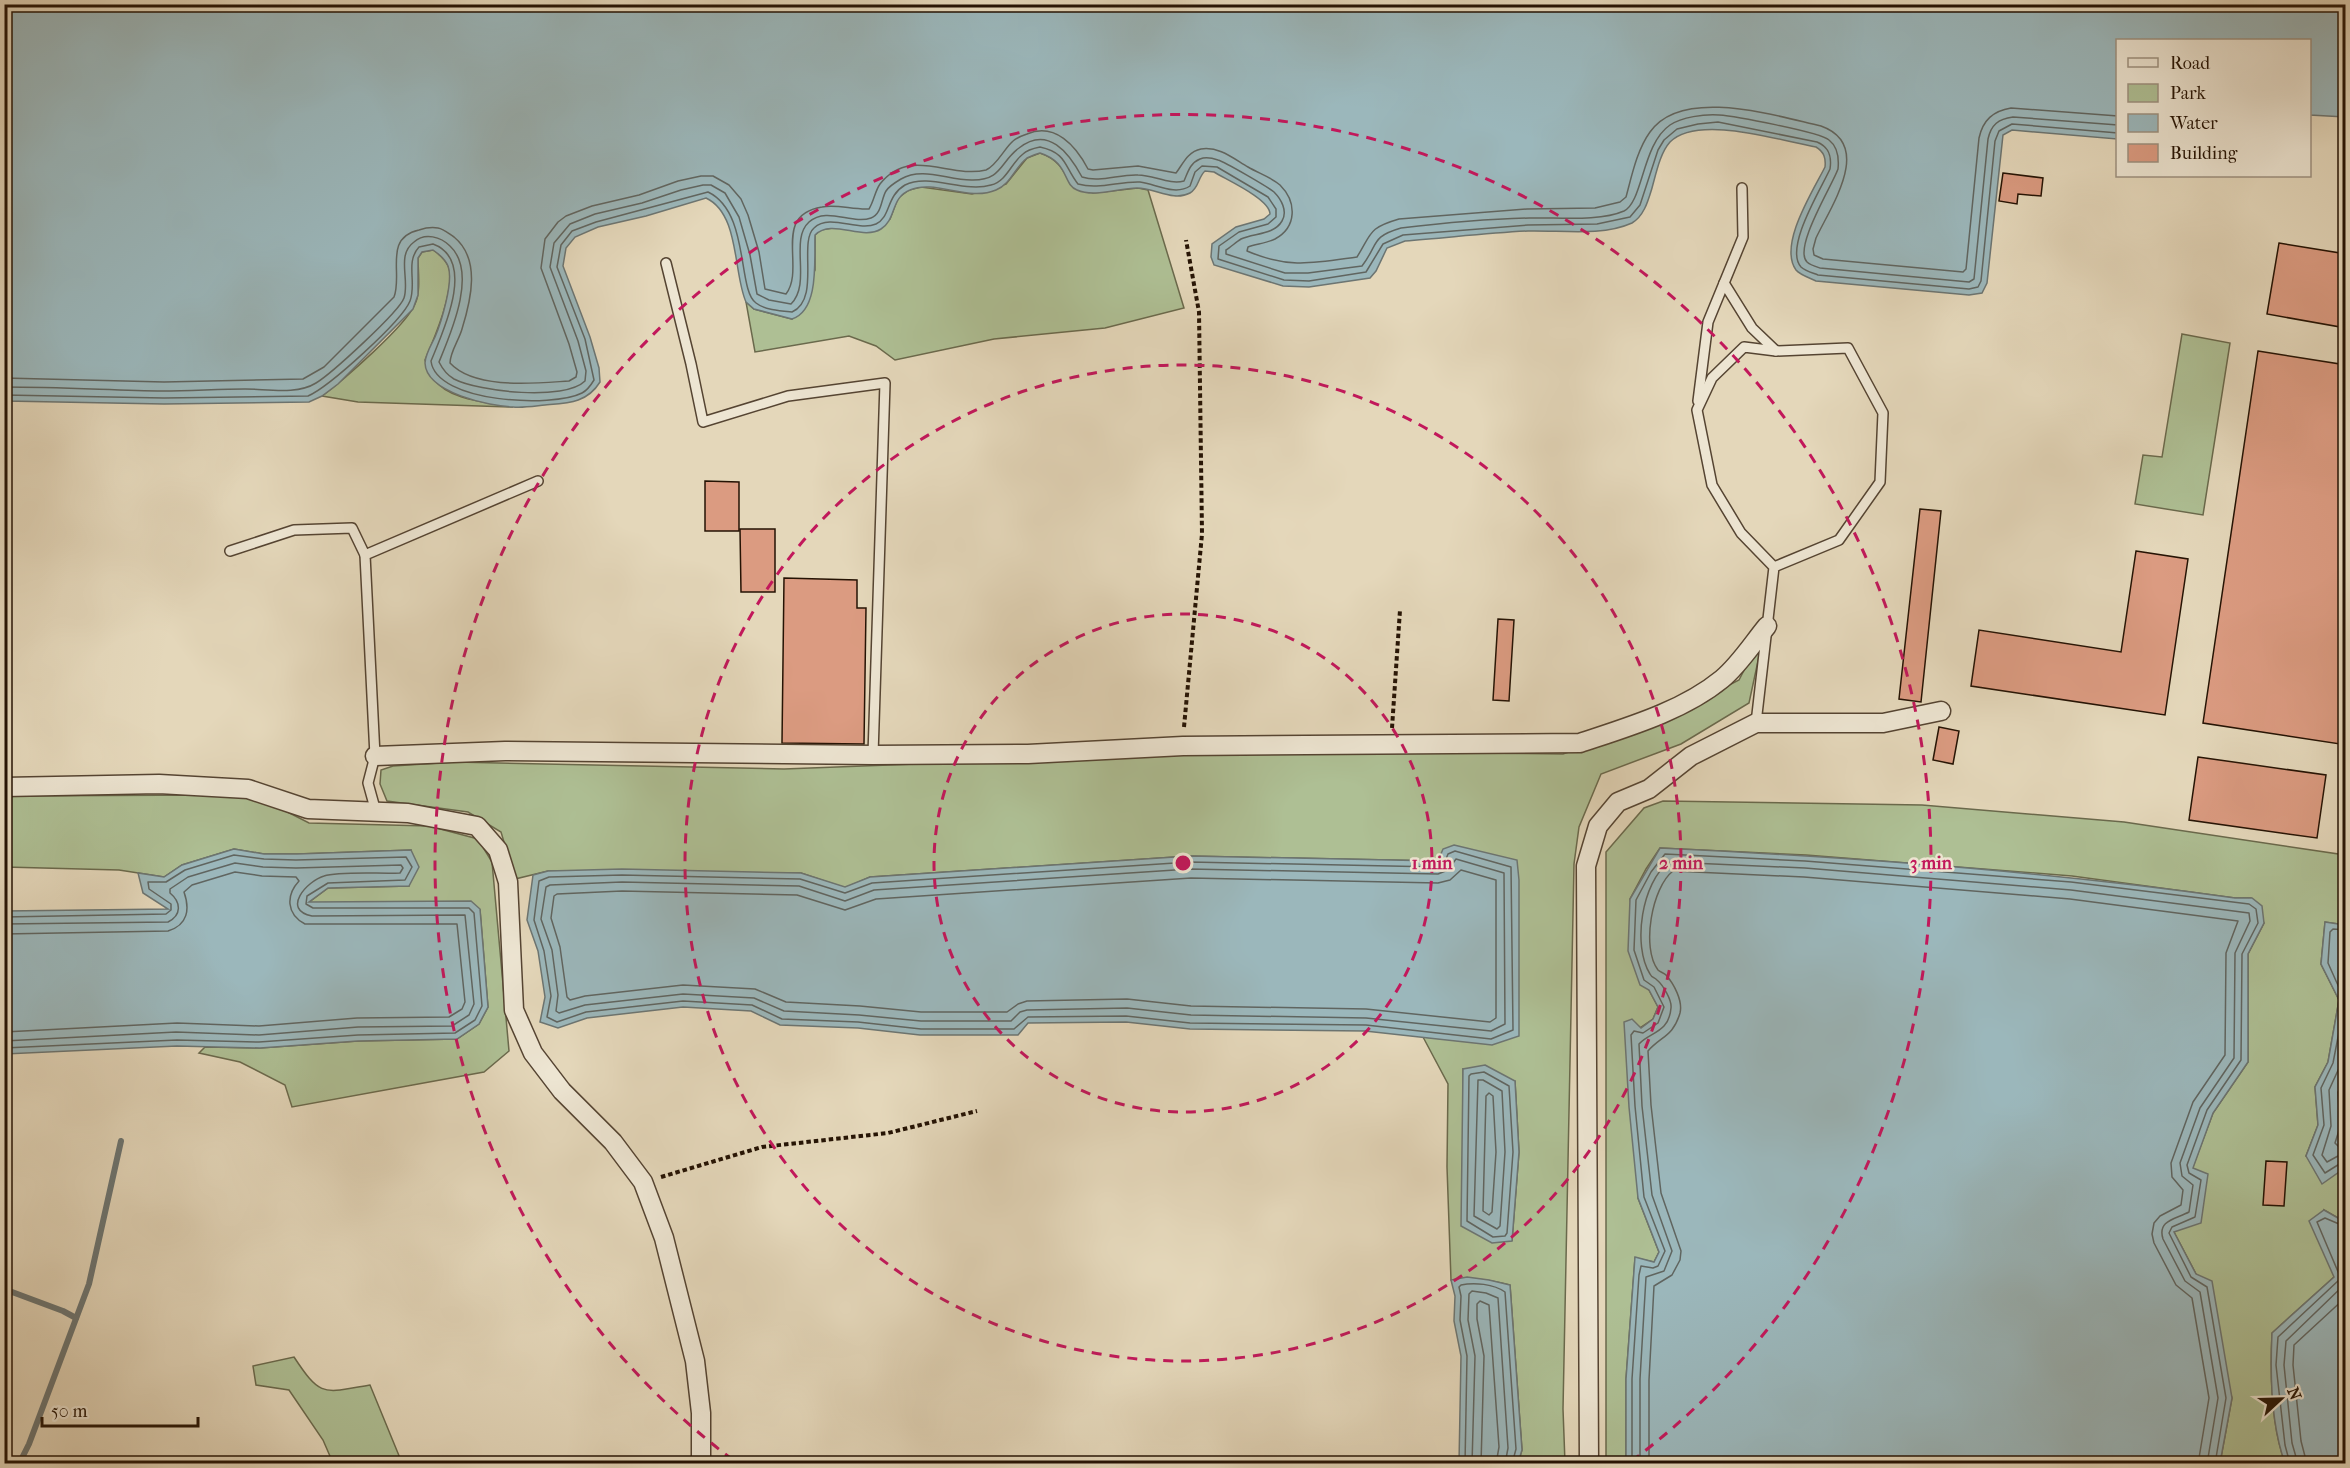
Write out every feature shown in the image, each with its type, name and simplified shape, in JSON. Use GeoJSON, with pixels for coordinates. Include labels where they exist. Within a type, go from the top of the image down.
{"type":"FeatureCollection","features":[{"type":"Feature","properties":{"kind":"street"},"geometry":{"type":"LineString","coordinates":[[375,756],[505,751],[873,755],[1028,754],[1183,746],[1580,743],[1633,725],[1683,704],[1723,678],[1767,626]]}},
{"type":"Feature","properties":{"kind":"street"},"geometry":{"type":"LineString","coordinates":[[1589,1464],[1586,866],[1598,826],[1618,802],[1649,789],[1691,756],[1756,723],[1882,723],[1941,711]]}},
{"type":"Feature","properties":{"kind":"street"},"geometry":{"type":"LineString","coordinates":[[4,787],[159,784],[248,789],[308,809],[408,813],[477,826],[498,850],[508,882],[514,1010],[533,1053],[562,1091],[613,1142],[643,1182],[664,1238],[695,1361],[701,1413],[701,1464]]}},
{"type":"Feature","properties":{"kind":"lane"},"geometry":{"type":"LineString","coordinates":[[1742,188],[1743,237],[1708,322],[1697,410],[1712,485],[1741,533],[1774,567]]}},
{"type":"Feature","properties":{"kind":"lane"},"geometry":{"type":"LineString","coordinates":[[666,263],[703,422],[788,396],[885,383],[873,755]]}},
{"type":"Feature","properties":{"kind":"lane"},"geometry":{"type":"LineString","coordinates":[[1724,282],[1752,328],[1776,351]]}},
{"type":"Feature","properties":{"kind":"lane"},"geometry":{"type":"LineString","coordinates":[[1697,410],[1712,378],[1744,347],[1776,351],[1848,348],[1883,412],[1880,482],[1839,540],[1774,567]]}},
{"type":"Feature","properties":{"kind":"lane"},"geometry":{"type":"LineString","coordinates":[[365,555],[538,481]]}},
{"type":"Feature","properties":{"kind":"lane"},"geometry":{"type":"LineString","coordinates":[[230,551],[294,530],[352,528],[365,555],[375,756],[368,783],[376,812]]}},
{"type":"Feature","properties":{"kind":"lane"},"geometry":{"type":"LineString","coordinates":[[1756,723],[1774,567]]}},
{"type":"Feature","properties":{"kind":"path"},"geometry":{"type":"LineString","coordinates":[[1183,746],[1202,534],[1199,312],[1186,240]]}},
{"type":"Feature","properties":{"kind":"path"},"geometry":{"type":"LineString","coordinates":[[1391,744],[1400,610]]}},
{"type":"Feature","properties":{"kind":"path"},"geometry":{"type":"LineString","coordinates":[[643,1182],[762,1147],[888,1133],[977,1111]]}},
{"type":"Feature","properties":{"kind":"green space"},"geometry":{"type":"Polygon","coordinates":[[[1040,153],[1059,165],[1071,185],[1093,193],[1138,188],[1148,190],[1184,308],[1105,328],[994,339],[895,360],[876,346],[849,336],[755,352],[746,302],[754,309],[792,319],[815,270],[815,235],[820,230],[890,219],[898,198],[909,190],[921,187],[972,194],[1006,184],[1027,158],[1040,153]]]}},
{"type":"Feature","properties":{"kind":"green space"},"geometry":{"type":"Polygon","coordinates":[[[433,250],[446,262],[450,277],[443,314],[425,360],[430,374],[440,386],[459,396],[513,407],[358,402],[322,396],[373,353],[409,314],[418,294],[418,258],[422,252],[433,250]]]}},
{"type":"Feature","properties":{"kind":"green space"},"geometry":{"type":"Polygon","coordinates":[[[2182,334],[2230,343],[2203,515],[2135,504],[2143,455],[2162,457],[2182,334]]]}},
{"type":"Feature","properties":{"kind":"green space"},"geometry":{"type":"Polygon","coordinates":[[[1761,647],[1749,703],[1681,744],[1601,774],[1579,827],[1574,864],[1563,1409],[1565,1463],[1518,1463],[1522,1450],[1510,1285],[1481,1279],[1451,1280],[1447,1167],[1448,1084],[1423,1037],[1455,1040],[1439,861],[1190,856],[870,877],[845,888],[801,873],[548,871],[515,879],[501,832],[468,812],[387,801],[380,784],[381,770],[393,766],[455,762],[784,769],[1126,756],[1383,752],[1563,754],[1660,721],[1739,680],[1755,649],[1761,647]],[[1463,1069],[1463,1111],[1512,1241],[1519,1152],[1515,1081],[1463,1069]]]}},
{"type":"Feature","properties":{"kind":"green space"},"geometry":{"type":"Polygon","coordinates":[[[213,795],[264,800],[309,823],[429,826],[478,839],[492,862],[509,1051],[484,1072],[292,1107],[285,1085],[240,1062],[199,1053],[205,1047],[260,1048],[358,1041],[457,1039],[479,1024],[488,1007],[480,910],[308,903],[328,888],[409,886],[411,850],[264,854],[234,849],[182,865],[164,877],[119,870],[5,867],[5,796],[213,795]]]}},
{"type":"Feature","properties":{"kind":"green space"},"geometry":{"type":"Polygon","coordinates":[[[1663,801],[1922,805],[2124,822],[2345,855],[2345,925],[2325,922],[2321,964],[2339,1000],[2328,1062],[2315,1087],[2318,1125],[2306,1156],[2345,1167],[2345,1222],[2324,1210],[2334,1277],[2272,1333],[2274,1416],[2285,1463],[2220,1463],[2232,1398],[2196,1274],[2174,1232],[2192,1169],[2213,1113],[2248,1062],[2248,954],[2264,923],[2251,898],[2235,898],[2072,876],[1806,855],[1660,848],[1630,899],[1649,990],[1658,1007],[1653,1019],[1640,1028],[1638,1198],[1659,1252],[1654,1262],[1635,1258],[1626,1379],[1626,1463],[1606,1463],[1606,852],[1644,808],[1663,801]]]}},
{"type":"Feature","properties":{"kind":"green space"},"geometry":{"type":"Polygon","coordinates":[[[294,1357],[311,1380],[324,1389],[342,1390],[370,1385],[402,1463],[333,1463],[323,1440],[289,1390],[256,1385],[253,1366],[294,1357]]]}},
{"type":"Feature","properties":{"kind":"water"},"geometry":{"type":"Polygon","coordinates":[[[5,4],[2345,4],[2345,117],[2311,115],[2311,39],[2116,39],[2116,139],[2012,130],[2003,135],[1987,283],[1982,293],[1969,295],[1816,281],[1800,273],[1796,270],[1792,259],[1791,247],[1799,218],[1825,167],[1824,156],[1816,147],[1762,135],[1700,130],[1683,134],[1670,142],[1661,158],[1645,208],[1632,223],[1607,230],[1528,231],[1405,241],[1387,248],[1370,278],[1309,287],[1283,286],[1214,265],[1211,257],[1212,244],[1236,227],[1264,219],[1270,214],[1268,208],[1256,196],[1214,172],[1205,171],[1193,191],[1184,195],[1177,196],[1137,188],[1091,193],[1073,187],[1061,167],[1040,153],[1027,158],[1009,180],[996,190],[974,194],[920,187],[910,190],[899,198],[889,220],[881,229],[865,233],[838,229],[822,230],[815,235],[815,269],[811,295],[801,314],[792,319],[754,309],[746,302],[734,245],[725,217],[717,206],[706,198],[646,216],[598,227],[575,237],[566,248],[563,266],[590,337],[599,368],[600,382],[589,394],[576,401],[525,407],[503,406],[461,396],[436,382],[428,373],[425,360],[438,331],[448,291],[449,273],[445,261],[433,250],[422,252],[418,258],[418,295],[413,309],[338,384],[309,402],[164,404],[5,401],[5,4]]]}},
{"type":"Feature","properties":{"kind":"water"},"geometry":{"type":"Polygon","coordinates":[[[1454,845],[1517,860],[1519,1036],[1492,1045],[1365,1031],[1190,1029],[1126,1022],[1028,1023],[1018,1035],[920,1035],[858,1028],[780,1025],[751,1011],[683,1007],[587,1018],[558,1028],[540,1022],[545,997],[538,951],[527,920],[533,875],[548,871],[622,869],[801,873],[845,887],[870,877],[1190,856],[1438,861],[1443,849],[1454,845]]]}},
{"type":"Feature","properties":{"kind":"water"},"geometry":{"type":"Polygon","coordinates":[[[1660,848],[1877,861],[2020,873],[2235,898],[2252,898],[2262,906],[2264,923],[2248,954],[2248,1062],[2213,1113],[2193,1168],[2208,1174],[2201,1223],[2174,1232],[2196,1274],[2212,1281],[2232,1398],[2220,1463],[1626,1463],[1626,1379],[1635,1257],[1654,1262],[1659,1252],[1638,1198],[1624,1022],[1632,1019],[1641,1028],[1653,1019],[1658,1007],[1649,990],[1640,985],[1628,951],[1630,899],[1660,848]]]}},
{"type":"Feature","properties":{"kind":"water"},"geometry":{"type":"Polygon","coordinates":[[[234,849],[264,854],[411,850],[419,867],[409,886],[328,888],[309,902],[471,901],[480,909],[488,1007],[479,1024],[457,1039],[358,1041],[260,1048],[177,1046],[5,1054],[5,911],[168,909],[143,893],[138,873],[164,877],[182,865],[234,849]]]}},
{"type":"Feature","properties":{"kind":"water"},"geometry":{"type":"Polygon","coordinates":[[[2325,922],[2345,925],[2346,1167],[2322,1184],[2306,1156],[2318,1125],[2315,1087],[2328,1062],[2339,1000],[2321,964],[2325,922]]]}},
{"type":"Feature","properties":{"kind":"water"},"geometry":{"type":"Polygon","coordinates":[[[1485,1065],[1515,1081],[1519,1152],[1512,1241],[1492,1243],[1461,1226],[1463,1069],[1485,1065]]]}},
{"type":"Feature","properties":{"kind":"water"},"geometry":{"type":"Polygon","coordinates":[[[2324,1210],[2345,1222],[2345,1463],[2285,1463],[2280,1448],[2272,1399],[2272,1333],[2334,1277],[2309,1221],[2324,1210]]]}},
{"type":"Feature","properties":{"kind":"water"},"geometry":{"type":"Polygon","coordinates":[[[1467,1277],[1510,1285],[1522,1450],[1518,1463],[1459,1463],[1461,1356],[1454,1321],[1455,1296],[1451,1280],[1467,1277]]]}},
{"type":"Feature","properties":{"kind":"building"},"geometry":{"type":"Polygon","coordinates":[[[2003,173],[2043,178],[2041,196],[2018,194],[2017,204],[1999,201],[2003,173]]]}},
{"type":"Feature","properties":{"kind":"building"},"geometry":{"type":"Polygon","coordinates":[[[2279,243],[2346,254],[2346,328],[2267,314],[2279,243]]]}},
{"type":"Feature","properties":{"kind":"building"},"geometry":{"type":"Polygon","coordinates":[[[2258,351],[2346,365],[2346,710],[2340,744],[2203,723],[2258,351]]]}},
{"type":"Feature","properties":{"kind":"building"},"geometry":{"type":"Polygon","coordinates":[[[705,481],[739,482],[739,531],[705,531],[705,481]]]}},
{"type":"Feature","properties":{"kind":"building"},"geometry":{"type":"Polygon","coordinates":[[[1920,509],[1941,511],[1921,702],[1899,699],[1920,509]]]}},
{"type":"Feature","properties":{"kind":"building"},"geometry":{"type":"Polygon","coordinates":[[[740,529],[775,529],[775,592],[741,592],[740,529]]]}},
{"type":"Feature","properties":{"kind":"building"},"geometry":{"type":"Polygon","coordinates":[[[2136,551],[2188,559],[2165,715],[1971,686],[1979,630],[2121,652],[2136,551]]]}},
{"type":"Feature","properties":{"kind":"building"},"geometry":{"type":"Polygon","coordinates":[[[784,578],[857,580],[857,608],[866,608],[864,744],[782,743],[784,578]]]}},
{"type":"Feature","properties":{"kind":"building"},"geometry":{"type":"Polygon","coordinates":[[[1498,619],[1514,620],[1509,701],[1493,700],[1498,619]]]}},
{"type":"Feature","properties":{"kind":"building"},"geometry":{"type":"Polygon","coordinates":[[[1939,727],[1959,731],[1953,764],[1933,760],[1939,727]]]}},
{"type":"Feature","properties":{"kind":"building"},"geometry":{"type":"Polygon","coordinates":[[[2198,757],[2326,775],[2317,838],[2189,820],[2198,757]]]}},
{"type":"Feature","properties":{"kind":"building"},"geometry":{"type":"Polygon","coordinates":[[[2266,1161],[2287,1162],[2284,1206],[2263,1205],[2266,1161]]]}},
{"type":"Feature","properties":{"kind":"waterway"},"geometry":{"type":"LineString","coordinates":[[19,1464],[29,1444],[89,1284],[121,1141]]}},
{"type":"Feature","properties":{"kind":"waterway"},"geometry":{"type":"LineString","coordinates":[[4,1289],[76,1318]]}}]}
